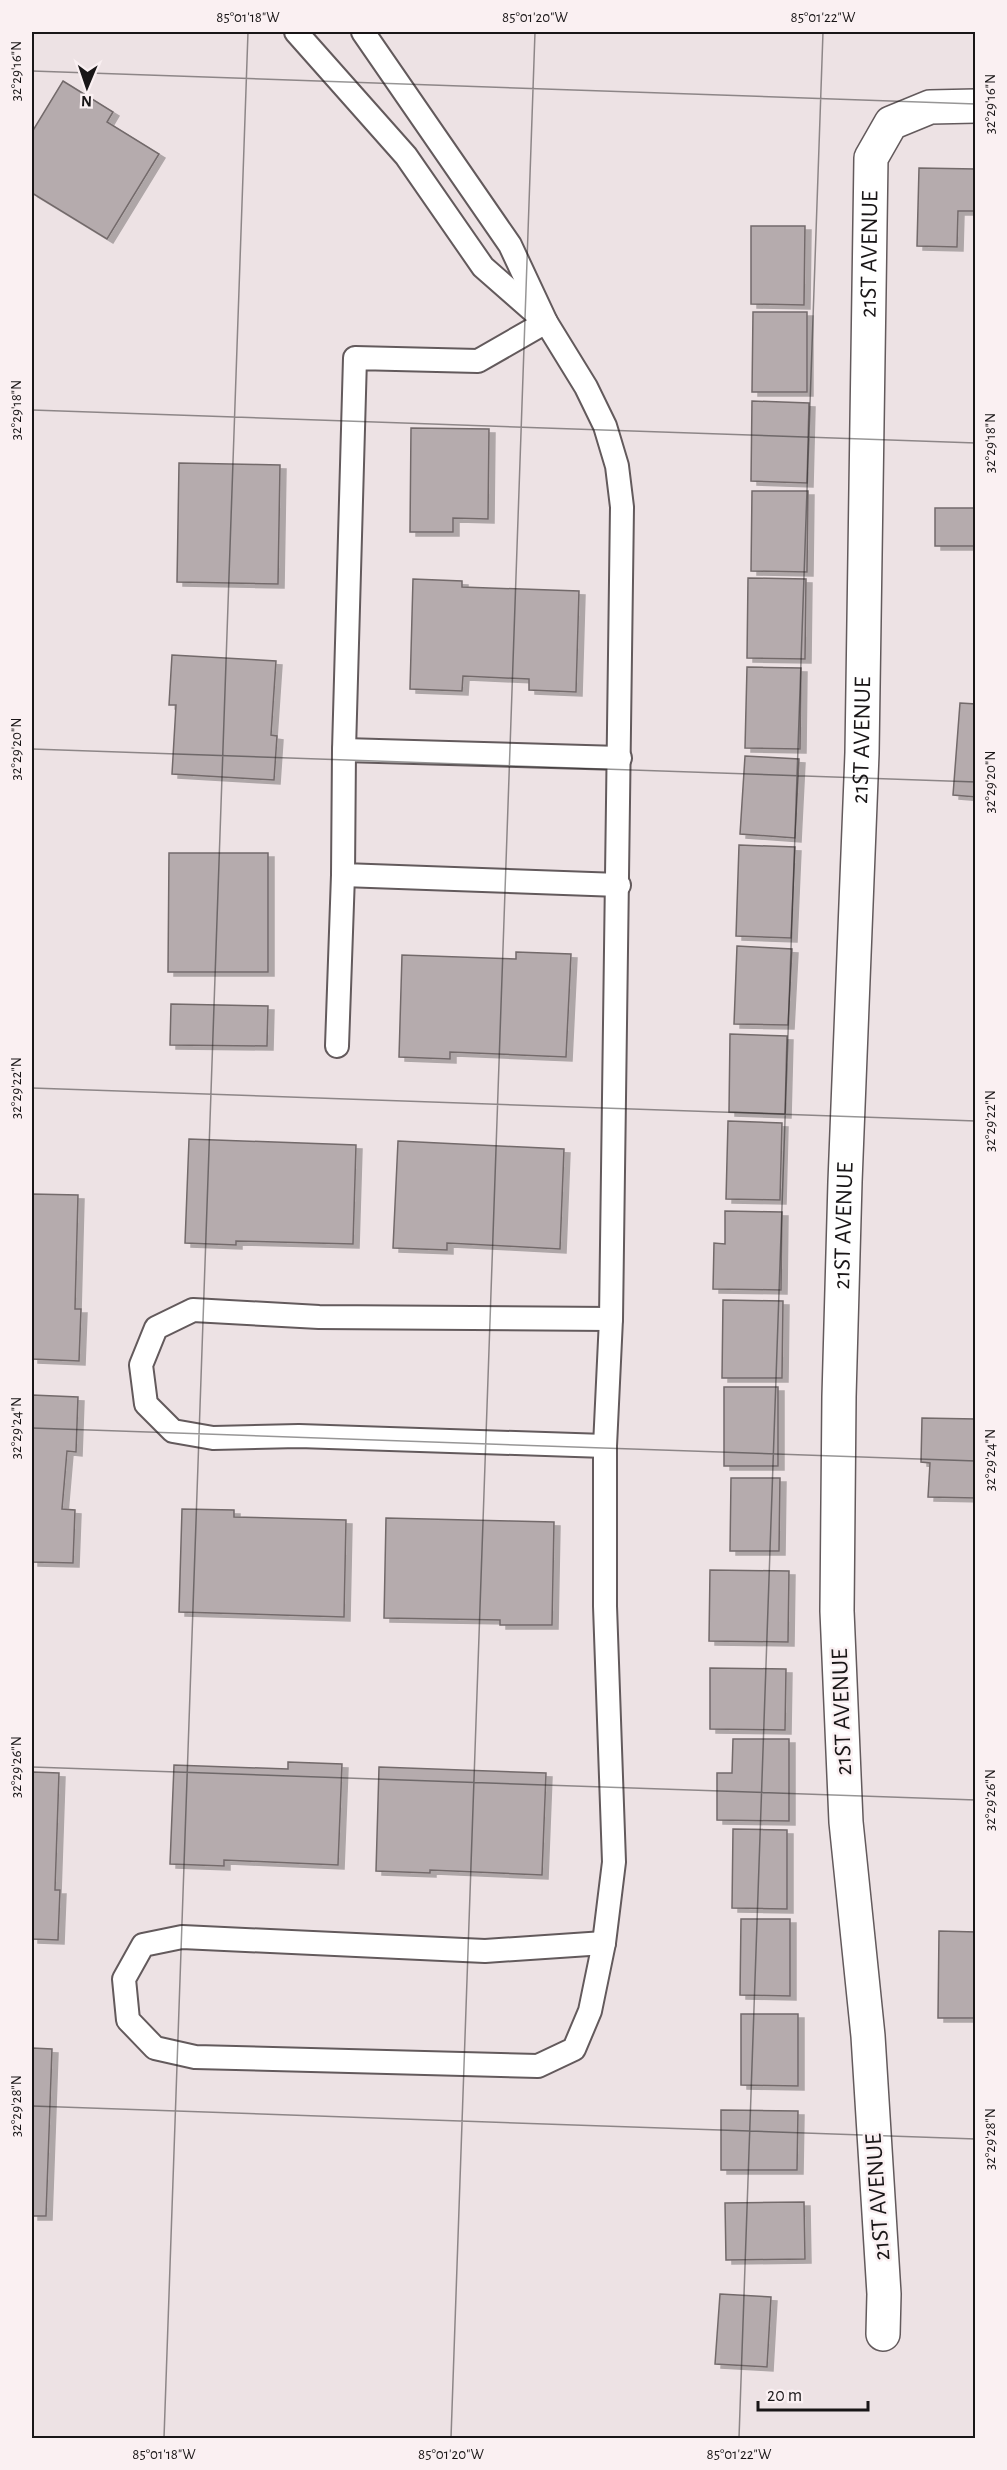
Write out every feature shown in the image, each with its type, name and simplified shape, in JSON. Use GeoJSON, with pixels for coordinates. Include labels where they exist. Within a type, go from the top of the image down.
{"type":"FeatureCollection","features":[{"type":"Feature","properties":{"kind":"street","name":"21ST AVENUE"},"geometry":{"type":"LineString","coordinates":[[883,2334],[884,2294],[868,2036],[846,1822],[837,1611],[839,1396],[862,753],[871,158],[891,123],[930,107],[975,106]]}},
{"type":"Feature","properties":{"kind":"lane"},"geometry":{"type":"LineString","coordinates":[[296,32],[406,156],[483,267],[546,322]]}},
{"type":"Feature","properties":{"kind":"lane"},"geometry":{"type":"LineString","coordinates":[[363,32],[510,245],[546,322],[586,387],[605,426],[617,466],[622,507],[619,885],[611,1319],[605,1446],[605,1606],[614,1863],[604,1943],[590,2011],[574,2049],[538,2066],[195,2057],[155,2048],[128,2019],[124,1979],[143,1945],[182,1936],[484,1951],[604,1943]]}},
{"type":"Feature","properties":{"kind":"lane"},"geometry":{"type":"LineString","coordinates":[[337,1046],[356,358],[478,361],[546,322]]}},
{"type":"Feature","properties":{"kind":"lane"},"geometry":{"type":"LineString","coordinates":[[344,750],[620,758]]}},
{"type":"Feature","properties":{"kind":"lane"},"geometry":{"type":"LineString","coordinates":[[343,875],[619,885]]}},
{"type":"Feature","properties":{"kind":"lane"},"geometry":{"type":"LineString","coordinates":[[605,1446],[299,1436],[213,1438],[172,1431],[146,1404],[141,1365],[156,1328],[193,1310],[319,1317],[611,1319]]}},
{"type":"Feature","properties":{"kind":"building"},"geometry":{"type":"Polygon","coordinates":[[[63,81],[113,112],[107,122],[159,154],[107,239],[32,193],[32,132],[63,81]]]}},
{"type":"Feature","properties":{"kind":"building"},"geometry":{"type":"Polygon","coordinates":[[[919,168],[976,169],[976,211],[958,211],[957,247],[917,246],[919,168]]]}},
{"type":"Feature","properties":{"kind":"building"},"geometry":{"type":"Polygon","coordinates":[[[751,226],[805,226],[804,305],[751,304],[751,226]]]}},
{"type":"Feature","properties":{"kind":"building"},"geometry":{"type":"Polygon","coordinates":[[[753,312],[807,312],[807,392],[752,392],[753,312]]]}},
{"type":"Feature","properties":{"kind":"building"},"geometry":{"type":"Polygon","coordinates":[[[752,401],[809,403],[807,483],[751,481],[752,401]]]}},
{"type":"Feature","properties":{"kind":"building"},"geometry":{"type":"Polygon","coordinates":[[[411,428],[489,429],[488,519],[453,518],[453,532],[410,532],[411,428]]]}},
{"type":"Feature","properties":{"kind":"building"},"geometry":{"type":"Polygon","coordinates":[[[179,463],[280,465],[278,584],[177,582],[179,463]]]}},
{"type":"Feature","properties":{"kind":"building"},"geometry":{"type":"Polygon","coordinates":[[[752,491],[808,491],[807,572],[751,571],[752,491]]]}},
{"type":"Feature","properties":{"kind":"building"},"geometry":{"type":"Polygon","coordinates":[[[935,508],[976,508],[976,546],[935,546],[935,508]]]}},
{"type":"Feature","properties":{"kind":"building"},"geometry":{"type":"Polygon","coordinates":[[[748,578],[806,579],[805,659],[747,658],[748,578]]]}},
{"type":"Feature","properties":{"kind":"building"},"geometry":{"type":"Polygon","coordinates":[[[413,579],[462,581],[462,587],[579,591],[576,692],[529,690],[529,679],[463,676],[462,691],[410,689],[413,579]]]}},
{"type":"Feature","properties":{"kind":"building"},"geometry":{"type":"Polygon","coordinates":[[[172,655],[276,661],[271,735],[277,736],[274,780],[172,774],[176,705],[169,705],[172,655]]]}},
{"type":"Feature","properties":{"kind":"building"},"geometry":{"type":"Polygon","coordinates":[[[747,667],[801,668],[800,749],[745,748],[747,667]]]}},
{"type":"Feature","properties":{"kind":"building"},"geometry":{"type":"Polygon","coordinates":[[[960,703],[976,704],[976,797],[953,795],[960,703]]]}},
{"type":"Feature","properties":{"kind":"building"},"geometry":{"type":"Polygon","coordinates":[[[745,756],[799,759],[795,838],[740,834],[745,756]]]}},
{"type":"Feature","properties":{"kind":"building"},"geometry":{"type":"Polygon","coordinates":[[[739,845],[795,847],[791,938],[736,936],[739,845]]]}},
{"type":"Feature","properties":{"kind":"building"},"geometry":{"type":"Polygon","coordinates":[[[169,853],[268,853],[268,972],[168,972],[169,853]]]}},
{"type":"Feature","properties":{"kind":"building"},"geometry":{"type":"Polygon","coordinates":[[[737,946],[792,949],[788,1025],[734,1024],[737,946]]]}},
{"type":"Feature","properties":{"kind":"building"},"geometry":{"type":"Polygon","coordinates":[[[516,952],[571,954],[566,1057],[450,1052],[450,1059],[399,1057],[402,955],[516,959],[516,952]]]}},
{"type":"Feature","properties":{"kind":"building"},"geometry":{"type":"Polygon","coordinates":[[[171,1004],[268,1006],[267,1046],[170,1045],[171,1004]]]}},
{"type":"Feature","properties":{"kind":"building"},"geometry":{"type":"Polygon","coordinates":[[[730,1034],[787,1036],[785,1114],[729,1112],[730,1034]]]}},
{"type":"Feature","properties":{"kind":"building"},"geometry":{"type":"Polygon","coordinates":[[[728,1121],[782,1123],[780,1200],[726,1199],[728,1121]]]}},
{"type":"Feature","properties":{"kind":"building"},"geometry":{"type":"Polygon","coordinates":[[[189,1139],[356,1145],[353,1244],[236,1241],[236,1245],[185,1243],[189,1139]]]}},
{"type":"Feature","properties":{"kind":"building"},"geometry":{"type":"Polygon","coordinates":[[[398,1141],[564,1149],[560,1249],[447,1243],[447,1250],[393,1248],[398,1141]]]}},
{"type":"Feature","properties":{"kind":"building"},"geometry":{"type":"Polygon","coordinates":[[[32,1194],[78,1195],[75,1309],[81,1309],[79,1361],[32,1359],[32,1194]]]}},
{"type":"Feature","properties":{"kind":"building"},"geometry":{"type":"Polygon","coordinates":[[[725,1211],[782,1212],[781,1290],[713,1289],[714,1243],[725,1244],[725,1211]]]}},
{"type":"Feature","properties":{"kind":"building"},"geometry":{"type":"Polygon","coordinates":[[[723,1300],[783,1301],[782,1378],[722,1378],[723,1300]]]}},
{"type":"Feature","properties":{"kind":"building"},"geometry":{"type":"Polygon","coordinates":[[[724,1387],[778,1387],[778,1466],[724,1466],[724,1387]]]}},
{"type":"Feature","properties":{"kind":"building"},"geometry":{"type":"Polygon","coordinates":[[[32,1395],[78,1397],[76,1452],[67,1451],[62,1509],[75,1510],[73,1563],[32,1562],[32,1395]]]}},
{"type":"Feature","properties":{"kind":"building"},"geometry":{"type":"Polygon","coordinates":[[[922,1418],[976,1419],[976,1498],[928,1497],[930,1463],[921,1462],[922,1418]]]}},
{"type":"Feature","properties":{"kind":"building"},"geometry":{"type":"Polygon","coordinates":[[[731,1478],[780,1478],[779,1551],[730,1551],[731,1478]]]}},
{"type":"Feature","properties":{"kind":"building"},"geometry":{"type":"Polygon","coordinates":[[[182,1509],[234,1510],[234,1517],[346,1520],[344,1617],[179,1612],[182,1509]]]}},
{"type":"Feature","properties":{"kind":"building"},"geometry":{"type":"Polygon","coordinates":[[[386,1518],[554,1522],[552,1625],[500,1625],[500,1620],[384,1618],[386,1518]]]}},
{"type":"Feature","properties":{"kind":"building"},"geometry":{"type":"Polygon","coordinates":[[[710,1570],[789,1571],[788,1642],[709,1641],[710,1570]]]}},
{"type":"Feature","properties":{"kind":"building"},"geometry":{"type":"Polygon","coordinates":[[[710,1668],[786,1669],[785,1730],[710,1729],[710,1668]]]}},
{"type":"Feature","properties":{"kind":"building"},"geometry":{"type":"Polygon","coordinates":[[[733,1739],[789,1739],[789,1821],[717,1820],[717,1773],[732,1773],[733,1739]]]}},
{"type":"Feature","properties":{"kind":"building"},"geometry":{"type":"Polygon","coordinates":[[[288,1762],[342,1764],[338,1865],[224,1860],[224,1866],[170,1864],[174,1765],[288,1769],[288,1762]]]}},
{"type":"Feature","properties":{"kind":"building"},"geometry":{"type":"Polygon","coordinates":[[[379,1767],[546,1773],[542,1875],[430,1870],[430,1873],[376,1871],[379,1767]]]}},
{"type":"Feature","properties":{"kind":"building"},"geometry":{"type":"Polygon","coordinates":[[[32,1772],[59,1773],[55,1890],[60,1890],[58,1940],[32,1939],[32,1772]]]}},
{"type":"Feature","properties":{"kind":"building"},"geometry":{"type":"Polygon","coordinates":[[[733,1829],[787,1830],[787,1909],[732,1908],[733,1829]]]}},
{"type":"Feature","properties":{"kind":"building"},"geometry":{"type":"Polygon","coordinates":[[[741,1919],[790,1919],[790,1996],[740,1995],[741,1919]]]}},
{"type":"Feature","properties":{"kind":"building"},"geometry":{"type":"Polygon","coordinates":[[[939,1931],[976,1932],[976,2018],[938,2018],[939,1931]]]}},
{"type":"Feature","properties":{"kind":"building"},"geometry":{"type":"Polygon","coordinates":[[[741,2014],[798,2014],[798,2086],[741,2085],[741,2014]]]}},
{"type":"Feature","properties":{"kind":"building"},"geometry":{"type":"Polygon","coordinates":[[[32,2048],[52,2049],[46,2216],[32,2216],[32,2048]]]}},
{"type":"Feature","properties":{"kind":"building"},"geometry":{"type":"Polygon","coordinates":[[[721,2110],[798,2111],[797,2170],[721,2170],[721,2110]]]}},
{"type":"Feature","properties":{"kind":"building"},"geometry":{"type":"Polygon","coordinates":[[[804,2202],[805,2259],[726,2260],[725,2203],[804,2202]]]}},
{"type":"Feature","properties":{"kind":"building"},"geometry":{"type":"Polygon","coordinates":[[[720,2294],[771,2297],[767,2367],[715,2364],[720,2294]]]}}]}
